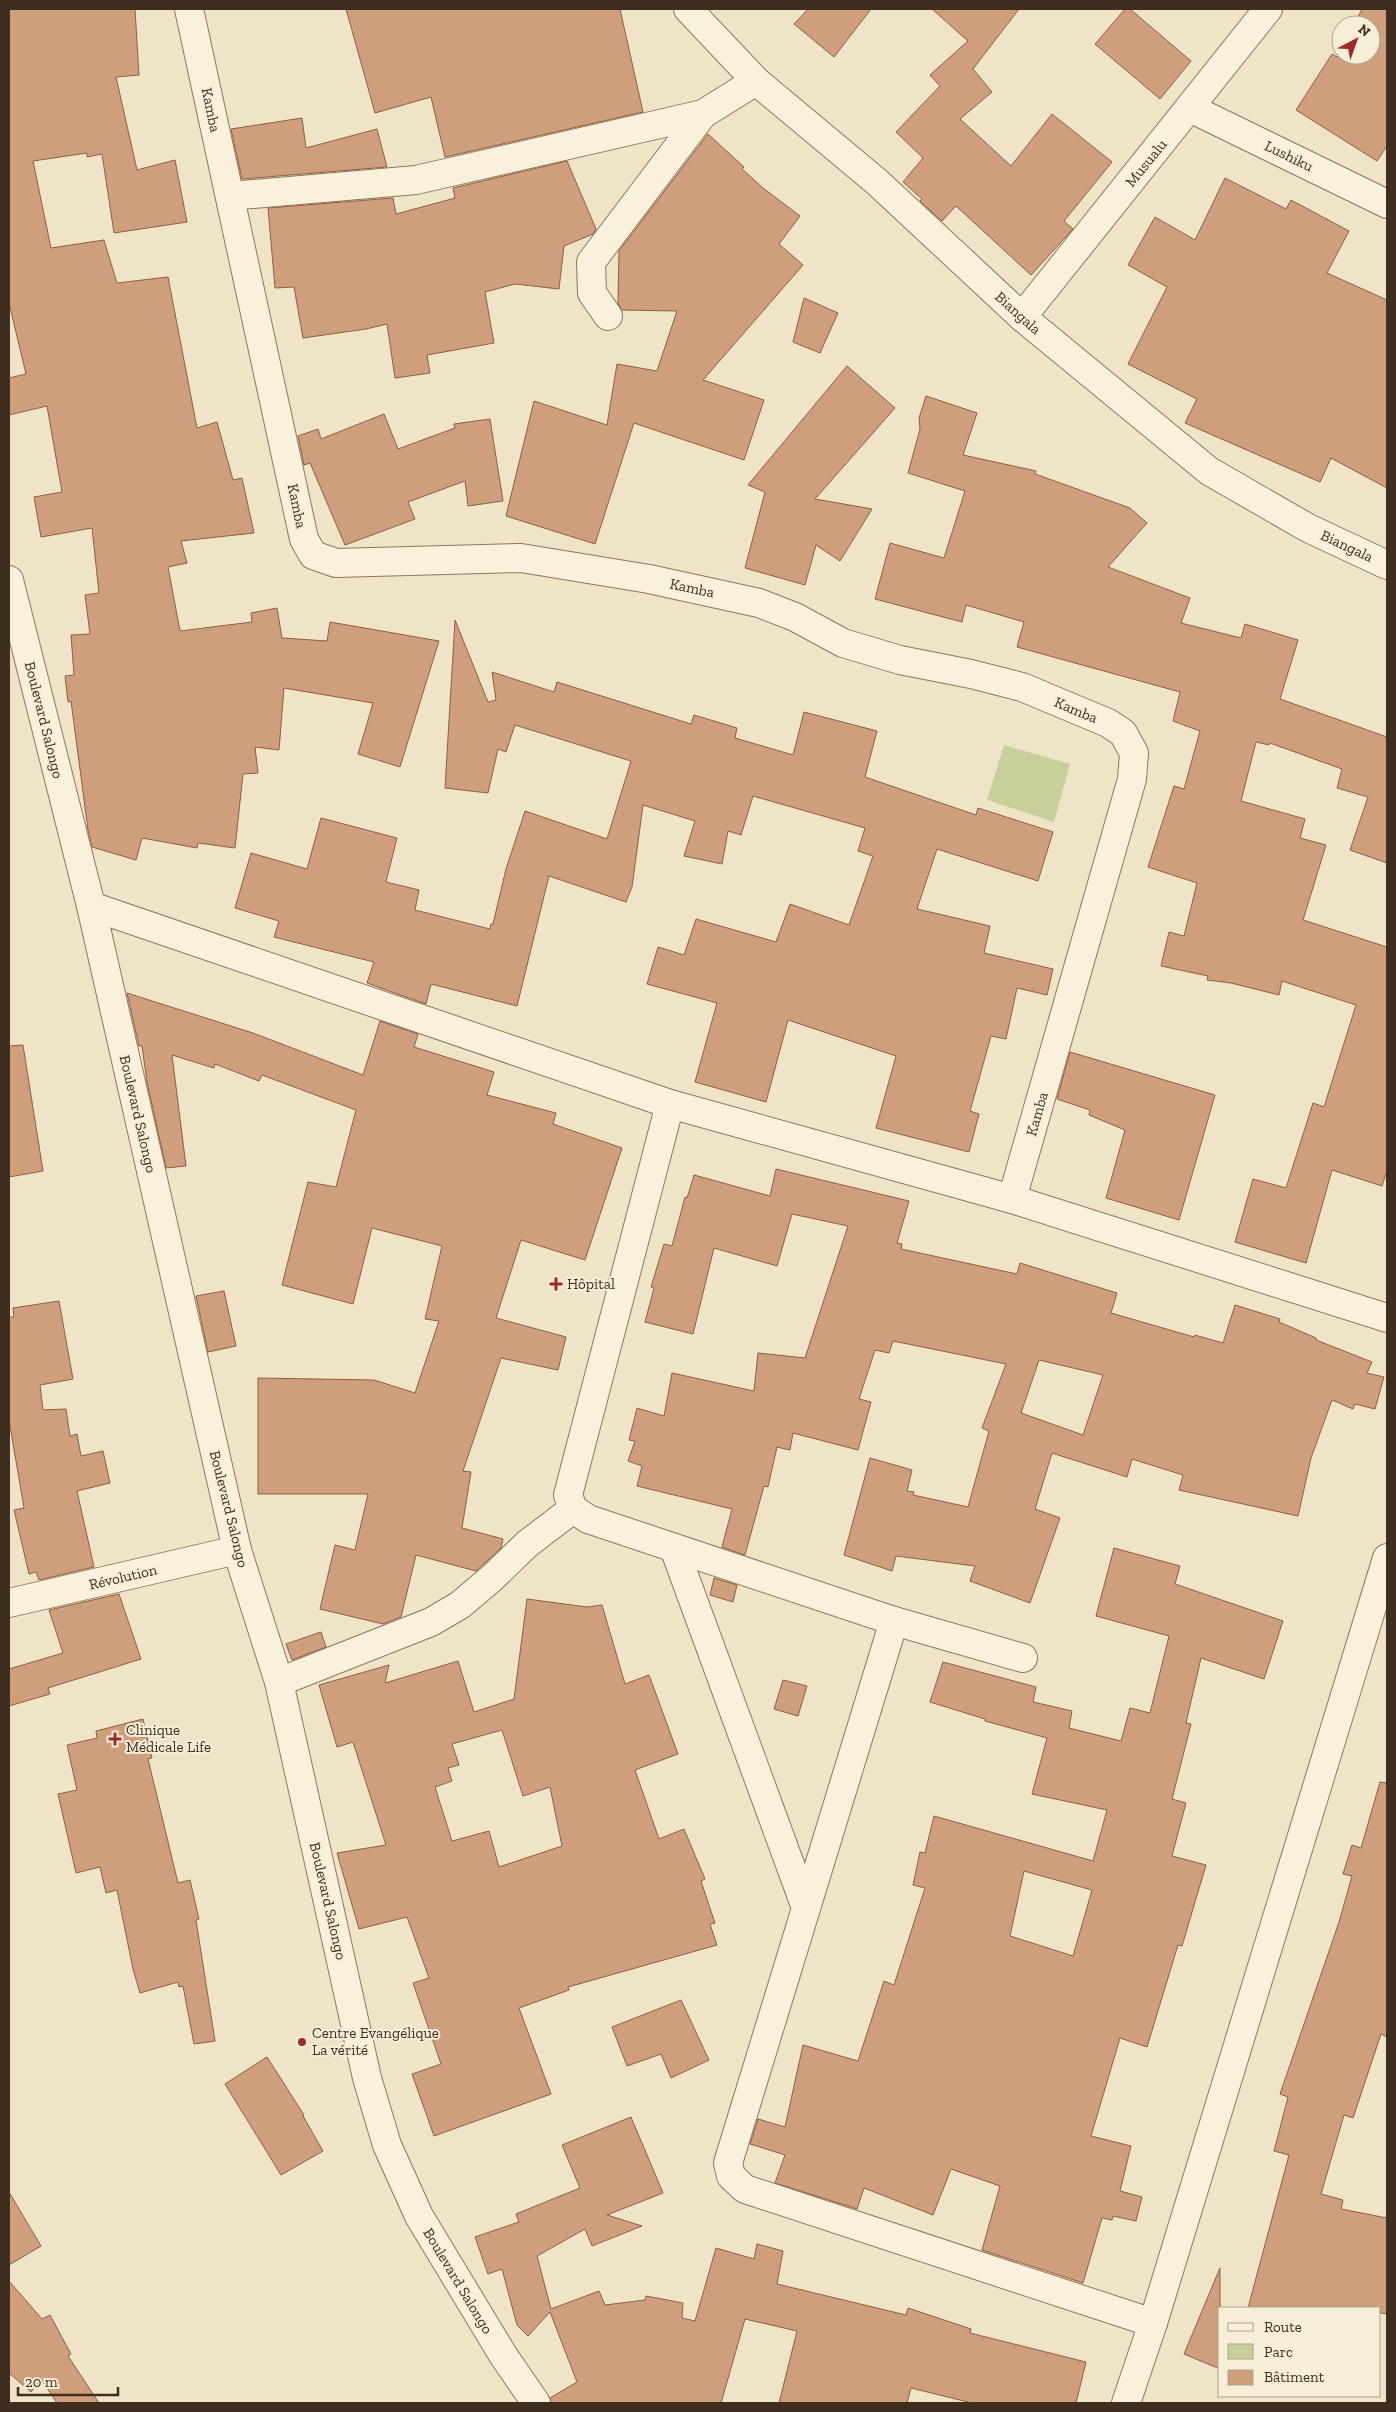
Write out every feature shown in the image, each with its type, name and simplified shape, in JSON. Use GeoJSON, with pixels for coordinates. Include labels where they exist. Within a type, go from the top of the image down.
{"type":"FeatureCollection","features":[{"type":"Feature","properties":{"kind":"street","name":"Kamba"},"geometry":{"type":"LineString","coordinates":[[189,9],[304,539],[313,554],[336,563],[521,558],[649,579],[759,603],[795,617],[843,643],[900,660],[971,674],[1022,687],[1108,723],[1123,733],[1134,753],[1132,779],[1012,1200]]}},
{"type":"Feature","properties":{"kind":"street","name":"Biangala"},"geometry":{"type":"LineString","coordinates":[[688,9],[756,81],[877,182],[1022,317],[1210,471],[1308,528],[1387,565]]}},
{"type":"Feature","properties":{"kind":"street","name":"Musualu"},"geometry":{"type":"LineString","coordinates":[[1022,317],[1268,9]]}},
{"type":"Feature","properties":{"kind":"street"},"geometry":{"type":"LineString","coordinates":[[230,196],[416,180],[703,114],[756,81]]}},
{"type":"Feature","properties":{"kind":"street","name":"Lushiku"},"geometry":{"type":"LineString","coordinates":[[1190,108],[1387,204]]}},
{"type":"Feature","properties":{"kind":"street"},"geometry":{"type":"LineString","coordinates":[[608,316],[592,293],[591,262],[703,114]]}},
{"type":"Feature","properties":{"kind":"street","name":"Boulevard Salongo"},"geometry":{"type":"LineString","coordinates":[[9,580],[91,906],[238,1550],[279,1682],[367,2078],[387,2146],[419,2216],[503,2355],[536,2403]]}},
{"type":"Feature","properties":{"kind":"street"},"geometry":{"type":"LineString","coordinates":[[91,906],[670,1104],[1012,1200],[1387,1318]]}},
{"type":"Feature","properties":{"kind":"street"},"geometry":{"type":"LineString","coordinates":[[670,1104],[568,1495],[573,1509],[588,1519],[894,1621],[1023,1658]]}},
{"type":"Feature","properties":{"kind":"street"},"geometry":{"type":"LineString","coordinates":[[279,1682],[431,1622],[460,1605],[493,1577],[527,1544],[573,1509]]}},
{"type":"Feature","properties":{"kind":"street"},"geometry":{"type":"LineString","coordinates":[[674,1548],[806,1908]]}},
{"type":"Feature","properties":{"kind":"street","name":"Révolution"},"geometry":{"type":"LineString","coordinates":[[9,1603],[238,1550]]}},
{"type":"Feature","properties":{"kind":"street"},"geometry":{"type":"LineString","coordinates":[[1126,2403],[1154,2322],[1380,1609],[1387,1558]]}},
{"type":"Feature","properties":{"kind":"street"},"geometry":{"type":"LineString","coordinates":[[894,1621],[728,2163],[731,2176],[745,2189],[1154,2322]]}},
{"type":"Feature","properties":{"kind":"green space"},"geometry":{"type":"Polygon","coordinates":[[[1004,745],[1070,764],[1054,822],[987,800],[1004,745]]]}},
{"type":"Feature","properties":{"kind":"building"},"geometry":{"type":"Polygon","coordinates":[[[9,9],[135,9],[139,75],[116,77],[137,170],[175,160],[187,222],[114,233],[102,154],[87,157],[87,153],[33,161],[51,248],[104,240],[117,283],[168,277],[197,428],[217,422],[233,480],[242,478],[254,533],[181,541],[187,563],[168,567],[180,631],[252,622],[251,613],[277,608],[282,638],[327,641],[330,622],[439,641],[400,767],[358,754],[373,703],[284,688],[279,750],[255,747],[258,773],[243,774],[235,848],[198,843],[197,848],[142,838],[136,860],[92,847],[88,830],[71,701],[68,702],[65,676],[74,675],[71,635],[90,634],[85,595],[99,593],[92,528],[41,537],[34,497],[62,492],[47,406],[9,415],[9,378],[26,374],[9,303],[9,9]]]}},
{"type":"Feature","properties":{"kind":"building"},"geometry":{"type":"Polygon","coordinates":[[[346,9],[620,9],[643,112],[445,157],[431,97],[375,113],[346,9]]]}},
{"type":"Feature","properties":{"kind":"building"},"geometry":{"type":"Polygon","coordinates":[[[808,9],[871,9],[834,57],[794,24],[808,9]]]}},
{"type":"Feature","properties":{"kind":"building"},"geometry":{"type":"Polygon","coordinates":[[[932,9],[1019,9],[973,69],[992,92],[960,119],[1011,166],[1052,114],[1112,162],[1064,221],[1073,229],[1031,275],[956,206],[942,221],[903,182],[923,158],[896,132],[940,86],[930,75],[968,41],[932,9]]]}},
{"type":"Feature","properties":{"kind":"building"},"geometry":{"type":"Polygon","coordinates":[[[1125,9],[1130,9],[1191,61],[1160,99],[1095,44],[1125,9]]]}},
{"type":"Feature","properties":{"kind":"building"},"geometry":{"type":"Polygon","coordinates":[[[1362,9],[1387,9],[1387,146],[1377,161],[1296,110],[1331,56],[1331,65],[1381,65],[1381,15],[1359,15],[1362,9]]]}},
{"type":"Feature","properties":{"kind":"building"},"geometry":{"type":"Polygon","coordinates":[[[302,118],[306,148],[377,129],[387,167],[242,179],[231,129],[302,118]]]}},
{"type":"Feature","properties":{"kind":"building"},"geometry":{"type":"Polygon","coordinates":[[[708,134],[744,167],[742,169],[763,188],[800,216],[779,244],[803,265],[703,380],[764,400],[744,460],[634,423],[595,544],[506,516],[534,401],[607,425],[617,364],[657,371],[677,311],[622,310],[618,303],[619,251],[708,134]]]}},
{"type":"Feature","properties":{"kind":"building"},"geometry":{"type":"Polygon","coordinates":[[[567,161],[596,229],[593,234],[564,246],[559,289],[515,284],[485,292],[494,343],[427,355],[430,373],[395,378],[387,324],[303,338],[294,287],[275,288],[268,208],[393,198],[396,214],[455,198],[453,188],[567,161]]]}},
{"type":"Feature","properties":{"kind":"building"},"geometry":{"type":"Polygon","coordinates":[[[1225,178],[1286,209],[1291,200],[1349,231],[1327,273],[1387,300],[1387,488],[1331,458],[1320,482],[1185,423],[1197,399],[1128,364],[1167,287],[1128,265],[1155,217],[1195,240],[1225,178]]]}},
{"type":"Feature","properties":{"kind":"building"},"geometry":{"type":"Polygon","coordinates":[[[804,298],[838,313],[820,353],[793,342],[804,298]]]}},
{"type":"Feature","properties":{"kind":"building"},"geometry":{"type":"Polygon","coordinates":[[[847,366],[895,408],[815,499],[872,509],[840,561],[816,545],[805,585],[745,568],[765,492],[748,485],[847,366]]]}},
{"type":"Feature","properties":{"kind":"building"},"geometry":{"type":"Polygon","coordinates":[[[926,396],[977,413],[963,455],[1036,471],[1035,474],[1130,508],[1147,523],[1108,567],[1190,598],[1181,623],[1241,638],[1245,624],[1298,640],[1280,699],[1387,737],[1387,863],[1350,850],[1368,797],[1337,788],[1342,769],[1270,743],[1269,745],[1256,742],[1241,801],[1305,819],[1300,838],[1326,845],[1303,920],[1387,947],[1387,1171],[1382,1186],[1332,1170],[1306,1263],[1235,1242],[1253,1179],[1286,1188],[1313,1103],[1324,1107],[1356,1005],[1282,981],[1279,995],[1231,983],[1207,980],[1208,976],[1161,966],[1169,932],[1184,936],[1197,883],[1148,867],[1174,786],[1184,789],[1200,731],[1173,721],[1180,692],[1017,647],[1024,622],[966,605],[962,622],[875,599],[890,543],[944,558],[965,491],[908,473],[920,429],[919,418],[926,396]]]}},
{"type":"Feature","properties":{"kind":"building"},"geometry":{"type":"Polygon","coordinates":[[[384,414],[398,449],[455,428],[454,424],[490,419],[503,501],[468,506],[465,481],[408,502],[415,519],[345,545],[310,463],[304,465],[298,436],[318,429],[321,439],[384,414]]]}},
{"type":"Feature","properties":{"kind":"building"},"geometry":{"type":"Polygon","coordinates":[[[455,620],[488,702],[496,700],[492,672],[554,692],[557,682],[691,724],[694,715],[737,728],[735,738],[793,755],[804,712],[877,731],[865,777],[976,815],[978,808],[1053,832],[1038,881],[937,849],[917,909],[990,926],[984,953],[1053,969],[1047,995],[1017,988],[1006,1039],[991,1036],[970,1111],[979,1114],[969,1152],[876,1128],[896,1056],[788,1020],[766,1102],[695,1082],[717,1003],[647,984],[658,947],[684,955],[696,919],[776,942],[790,904],[849,925],[873,856],[858,851],[865,828],[753,796],[741,835],[728,831],[722,864],[684,856],[695,821],[643,805],[632,887],[626,902],[549,876],[517,1006],[431,984],[426,1004],[367,983],[374,962],[274,937],[279,921],[235,908],[251,853],[307,869],[321,818],[397,838],[386,882],[419,890],[415,910],[490,929],[491,924],[493,924],[506,869],[525,811],[607,839],[631,761],[515,725],[506,752],[498,749],[488,793],[445,788],[455,620]]]}},
{"type":"Feature","properties":{"kind":"building"},"geometry":{"type":"Polygon","coordinates":[[[127,993],[253,1033],[363,1075],[380,1021],[418,1034],[414,1047],[494,1072],[487,1095],[556,1113],[553,1124],[622,1148],[585,1260],[521,1240],[496,1318],[566,1337],[558,1370],[501,1358],[463,1471],[471,1472],[462,1528],[503,1539],[501,1548],[476,1571],[416,1555],[401,1617],[383,1624],[320,1609],[335,1545],[355,1550],[368,1494],[258,1494],[258,1378],[374,1380],[415,1393],[439,1321],[425,1319],[442,1246],[372,1228],[353,1304],[282,1285],[308,1182],[336,1187],[356,1110],[262,1075],[259,1081],[215,1064],[214,1068],[172,1055],[186,1166],[166,1168],[147,1082],[142,1046],[139,1046],[127,993]]]}},
{"type":"Feature","properties":{"kind":"building"},"geometry":{"type":"Polygon","coordinates":[[[23,1045],[43,1171],[9,1177],[9,1046],[23,1045]]]}},
{"type":"Feature","properties":{"kind":"building"},"geometry":{"type":"Polygon","coordinates":[[[1070,1052],[1215,1095],[1179,1220],[1106,1198],[1125,1130],[1089,1115],[1090,1110],[1057,1099],[1070,1052]]]}},
{"type":"Feature","properties":{"kind":"building"},"geometry":{"type":"Polygon","coordinates":[[[776,1169],[909,1201],[897,1243],[902,1244],[901,1249],[1017,1274],[1020,1263],[1117,1293],[1111,1313],[1194,1337],[1195,1335],[1223,1343],[1235,1305],[1280,1319],[1279,1322],[1316,1338],[1316,1340],[1372,1362],[1367,1373],[1384,1377],[1375,1409],[1355,1404],[1353,1409],[1332,1400],[1311,1458],[1298,1516],[1179,1490],[1183,1475],[1132,1459],[1127,1477],[1052,1453],[1035,1509],[1060,1518],[1030,1603],[970,1581],[975,1566],[896,1556],[892,1571],[844,1555],[870,1458],[912,1470],[907,1491],[914,1492],[913,1495],[968,1507],[989,1431],[982,1428],[1006,1364],[893,1341],[889,1353],[875,1350],[859,1399],[871,1402],[858,1450],[793,1433],[790,1450],[777,1447],[768,1487],[764,1486],[745,1555],[722,1547],[732,1509],[637,1486],[642,1466],[628,1461],[635,1441],[629,1440],[637,1408],[664,1416],[672,1373],[754,1391],[758,1353],[805,1358],[848,1226],[792,1214],[777,1266],[714,1248],[693,1334],[645,1322],[654,1288],[651,1287],[664,1244],[672,1246],[685,1197],[687,1198],[694,1175],[770,1196],[776,1169]],[[1039,1360],[1021,1413],[1083,1435],[1103,1375],[1039,1360]]]}},
{"type":"Feature","properties":{"kind":"building"},"geometry":{"type":"Polygon","coordinates":[[[224,1291],[236,1346],[208,1352],[196,1296],[224,1291]]]}},
{"type":"Feature","properties":{"kind":"building"},"geometry":{"type":"Polygon","coordinates":[[[59,1301],[73,1379],[40,1385],[43,1410],[66,1409],[70,1436],[77,1434],[81,1456],[103,1451],[110,1483],[77,1491],[94,1567],[39,1580],[36,1572],[29,1574],[14,1510],[24,1508],[9,1420],[9,1317],[14,1317],[13,1308],[59,1301]]]}},
{"type":"Feature","properties":{"kind":"building"},"geometry":{"type":"Polygon","coordinates":[[[1114,1548],[1180,1566],[1175,1584],[1283,1621],[1264,1679],[1201,1658],[1186,1723],[1191,1724],[1172,1799],[1186,1803],[1172,1856],[1206,1865],[1182,1946],[1178,1945],[1147,2047],[1120,2038],[1091,2136],[1131,2146],[1120,2191],[1142,2197],[1136,2221],[1113,2216],[1112,2220],[1102,2218],[1083,2283],[982,2250],[1000,2186],[951,2169],[933,2215],[864,2188],[857,2209],[775,2183],[785,2155],[750,2144],[758,2119],[785,2127],[803,2045],[858,2061],[884,1981],[894,1985],[925,1888],[913,1885],[920,1852],[925,1853],[934,1816],[1093,1861],[1107,1810],[1032,1794],[1047,1738],[985,1721],[985,1719],[930,1702],[943,1662],[1036,1687],[1033,1702],[1072,1711],[1069,1728],[1121,1741],[1130,1708],[1150,1713],[1169,1636],[1096,1616],[1114,1548]],[[1024,1871],[1010,1936],[1073,1956],[1092,1890],[1024,1871]]]}},
{"type":"Feature","properties":{"kind":"building"},"geometry":{"type":"Polygon","coordinates":[[[714,1578],[737,1585],[733,1602],[710,1595],[714,1578]]]}},
{"type":"Feature","properties":{"kind":"building"},"geometry":{"type":"Polygon","coordinates":[[[119,1594],[141,1659],[48,1688],[50,1694],[9,1706],[9,1669],[63,1653],[49,1610],[119,1594]]]}},
{"type":"Feature","properties":{"kind":"building"},"geometry":{"type":"Polygon","coordinates":[[[527,1599],[587,1607],[602,1605],[625,1684],[649,1675],[678,1754],[635,1770],[659,1839],[684,1829],[705,1879],[701,1881],[715,1923],[710,1924],[717,1945],[568,1987],[569,1990],[519,2008],[551,2094],[434,2136],[412,2074],[441,2064],[413,1983],[429,1978],[407,1917],[359,1929],[337,1853],[386,1845],[353,1742],[337,1747],[319,1685],[389,1665],[385,1683],[458,1661],[474,1712],[514,1699],[527,1599]],[[502,1730],[452,1744],[459,1765],[448,1768],[452,1781],[435,1787],[452,1841],[489,1831],[499,1867],[562,1846],[550,1787],[523,1796],[502,1730]]]}},
{"type":"Feature","properties":{"kind":"building"},"geometry":{"type":"Polygon","coordinates":[[[321,1632],[326,1647],[292,1660],[286,1644],[321,1632]]]}},
{"type":"Feature","properties":{"kind":"building"},"geometry":{"type":"Polygon","coordinates":[[[783,1680],[807,1686],[798,1716],[774,1709],[783,1680]]]}},
{"type":"Feature","properties":{"kind":"building"},"geometry":{"type":"Polygon","coordinates":[[[143,1719],[152,1758],[148,1759],[178,1883],[190,1880],[199,1919],[196,1920],[215,2041],[194,2044],[183,1986],[179,1987],[178,1982],[140,1993],[133,1969],[117,1890],[106,1893],[100,1867],[76,1873],[58,1794],[77,1790],[67,1745],[97,1738],[96,1731],[143,1719]]]}},
{"type":"Feature","properties":{"kind":"building"},"geometry":{"type":"Polygon","coordinates":[[[1380,1782],[1387,1783],[1387,2037],[1381,2034],[1353,2118],[1344,2115],[1321,2194],[1343,2200],[1341,2209],[1387,2218],[1387,2314],[1381,2313],[1381,2307],[1248,2307],[1289,2155],[1274,2151],[1288,2097],[1280,2094],[1339,1922],[1352,1876],[1343,1874],[1352,1845],[1361,1848],[1380,1782]]]}},
{"type":"Feature","properties":{"kind":"building"},"geometry":{"type":"Polygon","coordinates":[[[681,2000],[709,2060],[671,2078],[661,2054],[627,2066],[612,2027],[681,2000]]]}},
{"type":"Feature","properties":{"kind":"building"},"geometry":{"type":"Polygon","coordinates":[[[267,2057],[304,2115],[323,2151],[281,2175],[225,2084],[267,2057]]]}},
{"type":"Feature","properties":{"kind":"building"},"geometry":{"type":"Polygon","coordinates":[[[631,2117],[663,2193],[607,2215],[642,2226],[592,2246],[585,2229],[537,2256],[551,2309],[599,2291],[605,2305],[645,2300],[646,2296],[683,2303],[682,2318],[695,2321],[716,2248],[754,2259],[757,2244],[783,2251],[777,2284],[906,2315],[908,2308],[971,2329],[970,2333],[1086,2362],[1076,2403],[972,2403],[911,2388],[907,2403],[779,2403],[797,2331],[745,2319],[721,2403],[551,2403],[550,2398],[577,2382],[550,2312],[528,2336],[517,2325],[502,2269],[488,2274],[475,2237],[519,2222],[516,2214],[580,2188],[562,2145],[631,2117]]]}},
{"type":"Feature","properties":{"kind":"building"},"geometry":{"type":"Polygon","coordinates":[[[9,2192],[41,2246],[9,2265],[9,2192]]]}},
{"type":"Feature","properties":{"kind":"building"},"geometry":{"type":"Polygon","coordinates":[[[1220,2268],[1218,2368],[1184,2354],[1220,2268]]]}},
{"type":"Feature","properties":{"kind":"building"},"geometry":{"type":"Polygon","coordinates":[[[9,2281],[42,2319],[50,2315],[71,2354],[68,2356],[99,2403],[57,2403],[41,2379],[31,2392],[9,2373],[9,2281]]]}},
{"type":"Feature","properties":{"kind":"place","name":"Hôpital"},"geometry":{"type":"Point","coordinates":[556,1284]}},
{"type":"Feature","properties":{"kind":"place","name":"Clinique Médicale Life"},"geometry":{"type":"Point","coordinates":[115,1739]}},
{"type":"Feature","properties":{"kind":"place","name":"Centre Evangélique La vérité"},"geometry":{"type":"Point","coordinates":[302,2042]}}]}
